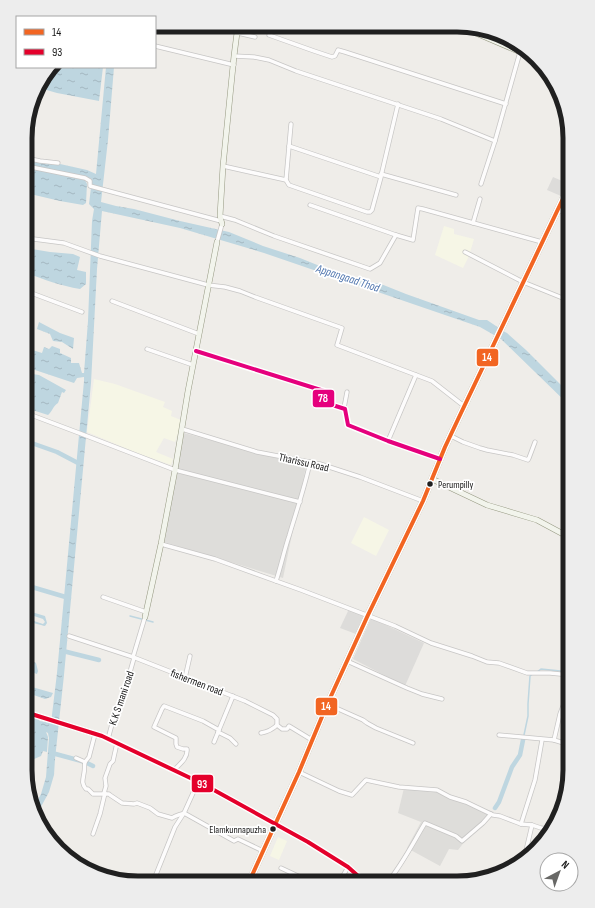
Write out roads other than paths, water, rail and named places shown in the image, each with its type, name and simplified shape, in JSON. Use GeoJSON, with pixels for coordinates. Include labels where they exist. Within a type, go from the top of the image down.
{"type":"FeatureCollection","features":[{"type":"Feature","properties":{"kind":"main road"},"geometry":{"type":"LineString","coordinates":[[252,876],[299,772],[327,704],[423,500],[464,406],[563,199]]}},
{"type":"Feature","properties":{"kind":"street"},"geometry":{"type":"LineString","coordinates":[[103,597],[145,617],[161,544],[188,391],[221,220],[223,166],[234,56],[238,33],[255,37]]}},
{"type":"Feature","properties":{"kind":"street"},"geometry":{"type":"LineString","coordinates":[[269,35],[332,57],[335,56],[338,50],[345,52],[506,104]]}},
{"type":"Feature","properties":{"kind":"street"},"geometry":{"type":"LineString","coordinates":[[496,40],[514,49]]}},
{"type":"Feature","properties":{"kind":"street"},"geometry":{"type":"LineString","coordinates":[[156,46],[234,65]]}},
{"type":"Feature","properties":{"kind":"street"},"geometry":{"type":"LineString","coordinates":[[481,184],[506,104],[520,53]]}},
{"type":"Feature","properties":{"kind":"street"},"geometry":{"type":"LineString","coordinates":[[234,56],[254,57],[269,60],[296,71],[441,118],[495,141]]}},
{"type":"Feature","properties":{"kind":"street"},"geometry":{"type":"LineString","coordinates":[[291,124],[286,180],[289,185],[370,212],[372,210],[398,104]]}},
{"type":"Feature","properties":{"kind":"street"},"geometry":{"type":"LineString","coordinates":[[289,146],[381,175],[456,195]]}},
{"type":"Feature","properties":{"kind":"street"},"geometry":{"type":"LineString","coordinates":[[32,159],[58,163]]}},
{"type":"Feature","properties":{"kind":"street"},"geometry":{"type":"LineString","coordinates":[[223,166],[286,180]]}},
{"type":"Feature","properties":{"kind":"street"},"geometry":{"type":"LineString","coordinates":[[32,167],[85,178],[90,181],[90,186],[103,190],[221,220],[235,220],[274,236],[370,269],[380,264],[396,235]]}},
{"type":"Feature","properties":{"kind":"street"},"geometry":{"type":"LineString","coordinates":[[473,223],[480,198]]}},
{"type":"Feature","properties":{"kind":"street"},"geometry":{"type":"LineString","coordinates":[[310,205],[413,240],[418,208],[542,242]]}},
{"type":"Feature","properties":{"kind":"street"},"geometry":{"type":"LineString","coordinates":[[558,210],[563,212]]}},
{"type":"Feature","properties":{"kind":"street"},"geometry":{"type":"LineString","coordinates":[[32,239],[64,243],[100,256],[208,285],[240,291],[342,328],[337,345],[432,381],[464,406]]}},
{"type":"Feature","properties":{"kind":"street"},"geometry":{"type":"LineString","coordinates":[[465,252],[524,282],[563,298]]}},
{"type":"Feature","properties":{"kind":"street"},"geometry":{"type":"LineString","coordinates":[[32,293],[82,312]]}},
{"type":"Feature","properties":{"kind":"street"},"geometry":{"type":"LineString","coordinates":[[112,301],[199,334]]}},
{"type":"Feature","properties":{"kind":"street"},"geometry":{"type":"LineString","coordinates":[[147,350],[193,365]]}},
{"type":"Feature","properties":{"kind":"street"},"geometry":{"type":"LineString","coordinates":[[196,351],[324,391],[323,402],[345,409]]}},
{"type":"Feature","properties":{"kind":"street"},"geometry":{"type":"LineString","coordinates":[[388,441],[416,375]]}},
{"type":"Feature","properties":{"kind":"street"},"geometry":{"type":"LineString","coordinates":[[347,392],[344,408],[348,425],[440,459]]}},
{"type":"Feature","properties":{"kind":"street"},"geometry":{"type":"LineString","coordinates":[[32,415],[175,470],[300,502]]}},
{"type":"Feature","properties":{"kind":"street","name":"Tharissu Road"},"geometry":{"type":"LineString","coordinates":[[182,429],[257,452],[320,464],[423,500]]}},
{"type":"Feature","properties":{"kind":"street"},"geometry":{"type":"LineString","coordinates":[[451,436],[480,448],[509,453],[528,460],[535,442]]}},
{"type":"Feature","properties":{"kind":"street"},"geometry":{"type":"LineString","coordinates":[[276,581],[300,502],[310,462]]}},
{"type":"Feature","properties":{"kind":"street"},"geometry":{"type":"LineString","coordinates":[[432,479],[487,504],[537,520],[563,535]]}},
{"type":"Feature","properties":{"kind":"street"},"geometry":{"type":"LineString","coordinates":[[161,544],[215,559],[276,581],[368,615],[431,643],[487,662],[499,663],[527,673],[563,674]]}},
{"type":"Feature","properties":{"kind":"street","name":"K.K S mani road"},"geometry":{"type":"LineString","coordinates":[[108,739],[116,709],[118,708],[124,693],[145,617]]}},
{"type":"Feature","properties":{"kind":"street","name":"fishermen road"},"geometry":{"type":"LineString","coordinates":[[69,636],[133,658],[245,701],[273,715],[277,719],[277,725]]}},
{"type":"Feature","properties":{"kind":"street"},"geometry":{"type":"LineString","coordinates":[[185,678],[190,656]]}},
{"type":"Feature","properties":{"kind":"street"},"geometry":{"type":"LineString","coordinates":[[347,661],[407,688],[422,694],[442,699]]}},
{"type":"Feature","properties":{"kind":"street"},"geometry":{"type":"LineString","coordinates":[[214,742],[233,696]]}},
{"type":"Feature","properties":{"kind":"street"},"geometry":{"type":"LineString","coordinates":[[327,704],[363,720],[376,728],[413,743]]}},
{"type":"Feature","properties":{"kind":"street"},"geometry":{"type":"LineString","coordinates":[[174,770],[186,757],[187,748],[183,749],[177,747],[176,738],[154,728],[164,706],[203,721],[230,738],[236,744]]}},
{"type":"Feature","properties":{"kind":"street"},"geometry":{"type":"LineString","coordinates":[[554,740],[563,706]]}},
{"type":"Feature","properties":{"kind":"street"},"geometry":{"type":"LineString","coordinates":[[32,714],[108,739],[174,770],[308,842],[348,867],[358,876]]}},
{"type":"Feature","properties":{"kind":"street"},"geometry":{"type":"LineString","coordinates":[[262,733],[274,728],[277,725],[282,729],[287,729],[290,726],[312,740]]}},
{"type":"Feature","properties":{"kind":"street"},"geometry":{"type":"LineString","coordinates":[[94,734],[89,757],[85,763],[84,776],[82,778],[82,785],[86,789],[93,794],[109,794],[122,803],[137,803],[145,805],[158,814],[172,818],[184,813]]}},
{"type":"Feature","properties":{"kind":"street"},"geometry":{"type":"LineString","coordinates":[[499,735],[554,740],[563,743]]}},
{"type":"Feature","properties":{"kind":"street"},"geometry":{"type":"LineString","coordinates":[[521,824],[535,780],[542,740]]}},
{"type":"Feature","properties":{"kind":"street"},"geometry":{"type":"LineString","coordinates":[[93,834],[105,793],[105,778],[110,764],[113,761],[117,743]]}},
{"type":"Feature","properties":{"kind":"street"},"geometry":{"type":"LineString","coordinates":[[76,758],[85,763]]}},
{"type":"Feature","properties":{"kind":"street"},"geometry":{"type":"LineString","coordinates":[[299,772],[352,796],[366,780],[399,787],[437,790],[491,814],[521,824],[545,828]]}},
{"type":"Feature","properties":{"kind":"street"},"geometry":{"type":"LineString","coordinates":[[155,876],[175,827],[184,813],[198,782]]}},
{"type":"Feature","properties":{"kind":"street"},"geometry":{"type":"LineString","coordinates":[[520,808],[525,810]]}},
{"type":"Feature","properties":{"kind":"street"},"geometry":{"type":"LineString","coordinates":[[184,813],[234,841],[238,839],[263,851]]}},
{"type":"Feature","properties":{"kind":"street"},"geometry":{"type":"LineString","coordinates":[[393,876],[425,823],[456,836],[462,841],[491,814]]}},
{"type":"Feature","properties":{"kind":"street"},"geometry":{"type":"LineString","coordinates":[[526,850],[532,825]]}},
{"type":"Feature","properties":{"kind":"street"},"geometry":{"type":"LineString","coordinates":[[343,876],[348,867]]}},
{"type":"Feature","properties":{"kind":"street"},"geometry":{"type":"LineString","coordinates":[[281,868],[298,876]]}},
{"type":"Feature","properties":{"kind":"water"},"geometry":{"type":"Polygon","coordinates":[[[58,68],[103,68],[99,101],[44,89],[58,68]]]}},
{"type":"Feature","properties":{"kind":"water","name":"Appangaad Thod"},"geometry":{"type":"Polygon","coordinates":[[[106,68],[114,68],[101,202],[229,232],[337,273],[381,284],[479,320],[487,320],[507,333],[563,387],[563,399],[501,339],[480,327],[264,253],[180,228],[102,211],[97,269],[91,383],[54,775],[49,792],[40,809],[37,801],[46,777],[49,738],[48,733],[46,732],[48,737],[47,752],[43,751],[41,756],[32,760],[32,719],[51,723],[57,673],[84,377],[77,378],[74,383],[32,369],[32,350],[42,353],[44,347],[49,349],[52,346],[60,349],[60,353],[71,358],[71,363],[79,363],[82,373],[84,373],[88,321],[92,221],[94,209],[89,204],[92,179],[32,166],[32,161],[60,164],[87,170],[96,174],[106,68]]]}},
{"type":"Feature","properties":{"kind":"water"},"geometry":{"type":"Polygon","coordinates":[[[32,169],[85,180],[87,184],[86,203],[83,205],[32,194],[32,169]]]}},
{"type":"Feature","properties":{"kind":"water"},"geometry":{"type":"Polygon","coordinates":[[[32,249],[73,254],[80,257],[77,270],[86,272],[86,284],[80,289],[32,275],[32,249]]]}},
{"type":"Feature","properties":{"kind":"water"},"geometry":{"type":"Polygon","coordinates":[[[39,322],[60,333],[74,338],[73,349],[62,342],[53,341],[50,334],[37,329],[39,322]]]}},
{"type":"Feature","properties":{"kind":"water"},"geometry":{"type":"Polygon","coordinates":[[[32,374],[39,375],[66,390],[64,393],[62,392],[58,403],[48,415],[32,410],[32,374]]]}},
{"type":"Feature","properties":{"kind":"water"},"geometry":{"type":"Polygon","coordinates":[[[32,612],[45,616],[47,623],[45,626],[32,623],[32,620],[43,624],[45,622],[43,619],[32,615],[32,612]]]}},
{"type":"Feature","properties":{"kind":"water"},"geometry":{"type":"Polygon","coordinates":[[[32,661],[36,663],[38,671],[37,674],[32,672],[32,661]]]}},
{"type":"Feature","properties":{"kind":"water"},"geometry":{"type":"Polygon","coordinates":[[[32,687],[53,693],[51,697],[45,699],[32,694],[32,687]]]}},
{"type":"Feature","properties":{"kind":"waterway"},"geometry":{"type":"LineString","coordinates":[[32,443],[57,452],[78,463],[81,462]]}},
{"type":"Feature","properties":{"kind":"waterway"},"geometry":{"type":"LineString","coordinates":[[32,587],[69,598]]}},
{"type":"Feature","properties":{"kind":"waterway"},"geometry":{"type":"LineString","coordinates":[[130,616],[153,622]]}},
{"type":"Feature","properties":{"kind":"waterway"},"geometry":{"type":"LineString","coordinates":[[63,651],[99,660]]}},
{"type":"Feature","properties":{"kind":"waterway"},"geometry":{"type":"LineString","coordinates":[[537,672],[541,669],[563,671]]}},
{"type":"Feature","properties":{"kind":"waterway"},"geometry":{"type":"LineString","coordinates":[[524,735],[528,716],[530,676],[533,674]]}},
{"type":"Feature","properties":{"kind":"waterway"},"geometry":{"type":"LineString","coordinates":[[495,808],[499,802],[512,767],[520,755],[523,740]]}},
{"type":"Feature","properties":{"kind":"waterway"},"geometry":{"type":"LineString","coordinates":[[52,753],[85,762],[93,766]]}},
{"type":"Feature","properties":{"kind":"place","name":"Perumpilly"},"geometry":{"type":"Point","coordinates":[430,484]}},
{"type":"Feature","properties":{"kind":"place","name":"Elamkunnapuzha"},"geometry":{"type":"Point","coordinates":[273,829]}}]}
